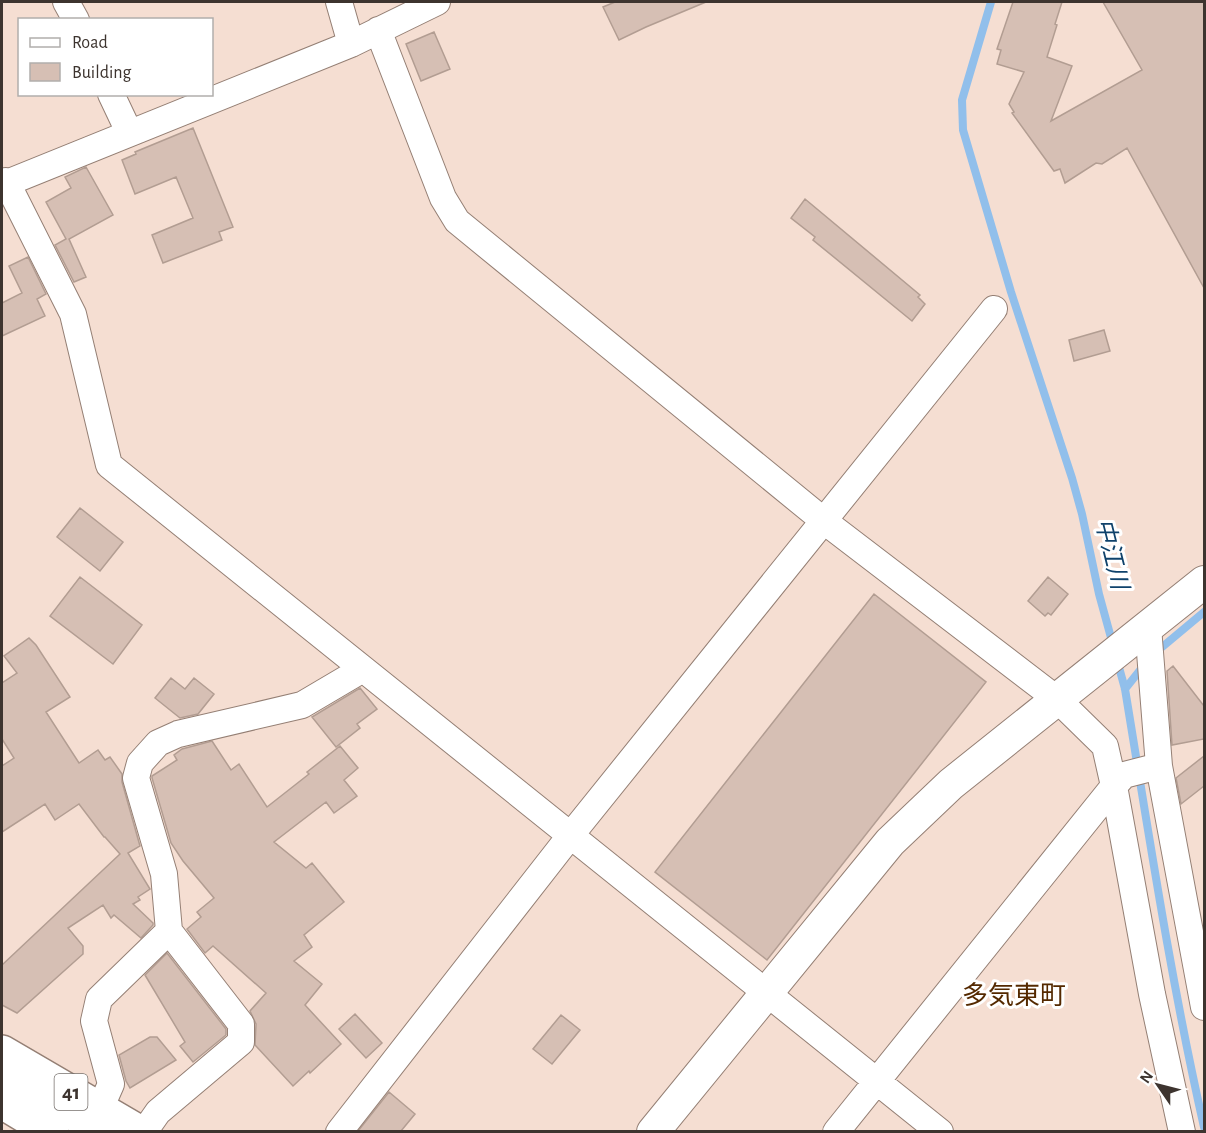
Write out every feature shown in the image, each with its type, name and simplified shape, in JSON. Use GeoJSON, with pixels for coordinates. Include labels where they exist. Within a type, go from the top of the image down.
{"type":"FeatureCollection","features":[{"type":"Feature","properties":{"kind":"highway","name":"41"},"geometry":{"type":"LineString","coordinates":[[2,1052],[103,1120],[142,1131]]}},
{"type":"Feature","properties":{"kind":"highway"},"geometry":{"type":"LineString","coordinates":[[2,1073],[103,1120]]}},
{"type":"Feature","properties":{"kind":"highway"},"geometry":{"type":"LineString","coordinates":[[2,1102],[52,1131]]}},
{"type":"Feature","properties":{"kind":"street"},"geometry":{"type":"LineString","coordinates":[[66,2],[75,18]]}},
{"type":"Feature","properties":{"kind":"street"},"geometry":{"type":"LineString","coordinates":[[339,2],[351,44]]}},
{"type":"Feature","properties":{"kind":"street"},"geometry":{"type":"LineString","coordinates":[[437,2],[351,44],[4,183],[73,314],[109,465],[940,1131]]}},
{"type":"Feature","properties":{"kind":"street"},"geometry":{"type":"LineString","coordinates":[[378,30],[442,198],[457,221],[824,521],[1058,700],[1105,746],[1119,781],[1152,994],[1182,1131]]}},
{"type":"Feature","properties":{"kind":"street"},"geometry":{"type":"LineString","coordinates":[[112,96],[129,132]]}},
{"type":"Feature","properties":{"kind":"street"},"geometry":{"type":"LineString","coordinates":[[339,1131],[570,836],[994,309]]}},
{"type":"Feature","properties":{"kind":"street"},"geometry":{"type":"LineString","coordinates":[[653,1131],[890,842],[951,784],[1204,582]]}},
{"type":"Feature","properties":{"kind":"street"},"geometry":{"type":"LineString","coordinates":[[1143,631],[1159,766],[1204,1007]]}},
{"type":"Feature","properties":{"kind":"street"},"geometry":{"type":"LineString","coordinates":[[142,1131],[158,1112],[241,1042],[241,1024],[169,931],[164,874],[136,778],[140,763],[158,743],[178,734],[302,705],[363,669]]}},
{"type":"Feature","properties":{"kind":"street"},"geometry":{"type":"LineString","coordinates":[[836,1131],[1119,781],[1159,766]]}},
{"type":"Feature","properties":{"kind":"street"},"geometry":{"type":"LineString","coordinates":[[103,1120],[111,1084],[94,1021],[99,999],[169,931]]}},
{"type":"Feature","properties":{"kind":"building"},"geometry":{"type":"Polygon","coordinates":[[[615,2],[706,2],[619,40],[603,7],[615,2]]]}},
{"type":"Feature","properties":{"kind":"building"},"geometry":{"type":"Polygon","coordinates":[[[1013,2],[1062,2],[1047,57],[1072,66],[1051,121],[1142,70],[1103,2],[1204,2],[1204,288],[1127,148],[1102,164],[1096,163],[1065,183],[1060,169],[1054,171],[1012,113],[1014,112],[1009,104],[1024,72],[997,64],[1001,50],[997,49],[1013,2]]]}},
{"type":"Feature","properties":{"kind":"building"},"geometry":{"type":"Polygon","coordinates":[[[434,32],[450,69],[421,81],[406,44],[434,32]]]}},
{"type":"Feature","properties":{"kind":"building"},"geometry":{"type":"Polygon","coordinates":[[[193,128],[233,227],[219,232],[222,240],[163,263],[152,235],[193,218],[176,177],[135,194],[122,160],[136,154],[135,152],[193,128]]]}},
{"type":"Feature","properties":{"kind":"building"},"geometry":{"type":"Polygon","coordinates":[[[86,167],[113,215],[69,239],[86,277],[74,282],[55,245],[66,239],[46,202],[71,188],[65,177],[86,167]]]}},
{"type":"Feature","properties":{"kind":"building"},"geometry":{"type":"Polygon","coordinates":[[[805,199],[920,295],[918,297],[925,304],[912,321],[813,240],[815,237],[791,218],[805,199]]]}},
{"type":"Feature","properties":{"kind":"building"},"geometry":{"type":"Polygon","coordinates":[[[28,257],[46,294],[37,299],[45,316],[2,336],[2,303],[22,293],[9,266],[28,257]]]}},
{"type":"Feature","properties":{"kind":"building"},"geometry":{"type":"Polygon","coordinates":[[[1104,330],[1110,351],[1074,361],[1069,340],[1104,330]]]}},
{"type":"Feature","properties":{"kind":"building"},"geometry":{"type":"Polygon","coordinates":[[[80,508],[123,542],[100,571],[57,537],[80,508]]]}},
{"type":"Feature","properties":{"kind":"building"},"geometry":{"type":"Polygon","coordinates":[[[80,577],[142,625],[113,664],[50,616],[80,577]]]}},
{"type":"Feature","properties":{"kind":"building"},"geometry":{"type":"Polygon","coordinates":[[[1048,577],[1068,594],[1051,615],[1048,613],[1045,616],[1028,601],[1048,577]]]}},
{"type":"Feature","properties":{"kind":"building"},"geometry":{"type":"Polygon","coordinates":[[[874,594],[986,682],[767,960],[655,872],[874,594]]]}},
{"type":"Feature","properties":{"kind":"building"},"geometry":{"type":"Polygon","coordinates":[[[29,638],[70,697],[46,712],[79,763],[98,750],[105,760],[110,757],[122,774],[122,782],[140,846],[128,853],[150,889],[138,897],[140,900],[133,904],[153,925],[141,938],[114,915],[111,918],[103,905],[68,928],[83,946],[83,954],[17,1013],[2,1005],[2,965],[120,854],[79,804],[55,820],[45,804],[2,832],[2,766],[14,758],[2,739],[2,683],[17,673],[4,656],[29,638]]]}},
{"type":"Feature","properties":{"kind":"building"},"geometry":{"type":"Polygon","coordinates":[[[1173,666],[1204,706],[1204,739],[1172,745],[1167,671],[1173,666]]]}},
{"type":"Feature","properties":{"kind":"building"},"geometry":{"type":"Polygon","coordinates":[[[171,678],[185,689],[194,678],[214,694],[198,714],[180,718],[155,698],[171,678]]]}},
{"type":"Feature","properties":{"kind":"building"},"geometry":{"type":"Polygon","coordinates":[[[360,688],[377,709],[357,724],[360,728],[336,747],[312,717],[360,688]]]}},
{"type":"Feature","properties":{"kind":"building"},"geometry":{"type":"Polygon","coordinates":[[[212,741],[231,770],[239,764],[267,807],[340,746],[358,768],[344,780],[357,796],[334,813],[326,802],[274,842],[306,868],[312,863],[344,902],[304,935],[312,947],[294,961],[322,984],[305,1005],[341,1044],[293,1086],[255,1045],[256,1024],[250,1011],[266,993],[213,946],[205,953],[187,929],[201,917],[197,912],[214,898],[171,843],[152,776],[177,760],[174,755],[182,749],[212,741]]]}},
{"type":"Feature","properties":{"kind":"building"},"geometry":{"type":"Polygon","coordinates":[[[1204,756],[1204,786],[1181,804],[1176,778],[1204,756]]]}},
{"type":"Feature","properties":{"kind":"building"},"geometry":{"type":"Polygon","coordinates":[[[167,953],[226,1029],[226,1035],[193,1062],[180,1046],[185,1042],[145,975],[167,953]]]}},
{"type":"Feature","properties":{"kind":"building"},"geometry":{"type":"Polygon","coordinates":[[[355,1014],[382,1043],[366,1058],[339,1029],[355,1014]]]}},
{"type":"Feature","properties":{"kind":"building"},"geometry":{"type":"Polygon","coordinates":[[[561,1015],[580,1030],[552,1064],[533,1049],[561,1015]]]}},
{"type":"Feature","properties":{"kind":"building"},"geometry":{"type":"Polygon","coordinates":[[[150,1037],[157,1037],[176,1060],[130,1088],[119,1055],[150,1037]]]}},
{"type":"Feature","properties":{"kind":"building"},"geometry":{"type":"Polygon","coordinates":[[[389,1092],[415,1114],[401,1131],[358,1131],[389,1092]]]}},
{"type":"Feature","properties":{"kind":"waterway","name":"中江川"},"geometry":{"type":"LineString","coordinates":[[991,2],[962,100],[963,130],[1011,292],[1072,478],[1113,645]]}},
{"type":"Feature","properties":{"kind":"waterway"},"geometry":{"type":"LineString","coordinates":[[1155,653],[1204,612]]}},
{"type":"Feature","properties":{"kind":"waterway","name":"中江川"},"geometry":{"type":"LineString","coordinates":[[1117,660],[1125,689],[1171,963],[1204,1127]]}},
{"type":"Feature","properties":{"kind":"waterway"},"geometry":{"type":"LineString","coordinates":[[1125,689],[1145,664]]}},
{"type":"Feature","properties":{"kind":"district","name":"多気東町"},"geometry":{"type":"Point","coordinates":[1014,996]}}]}
